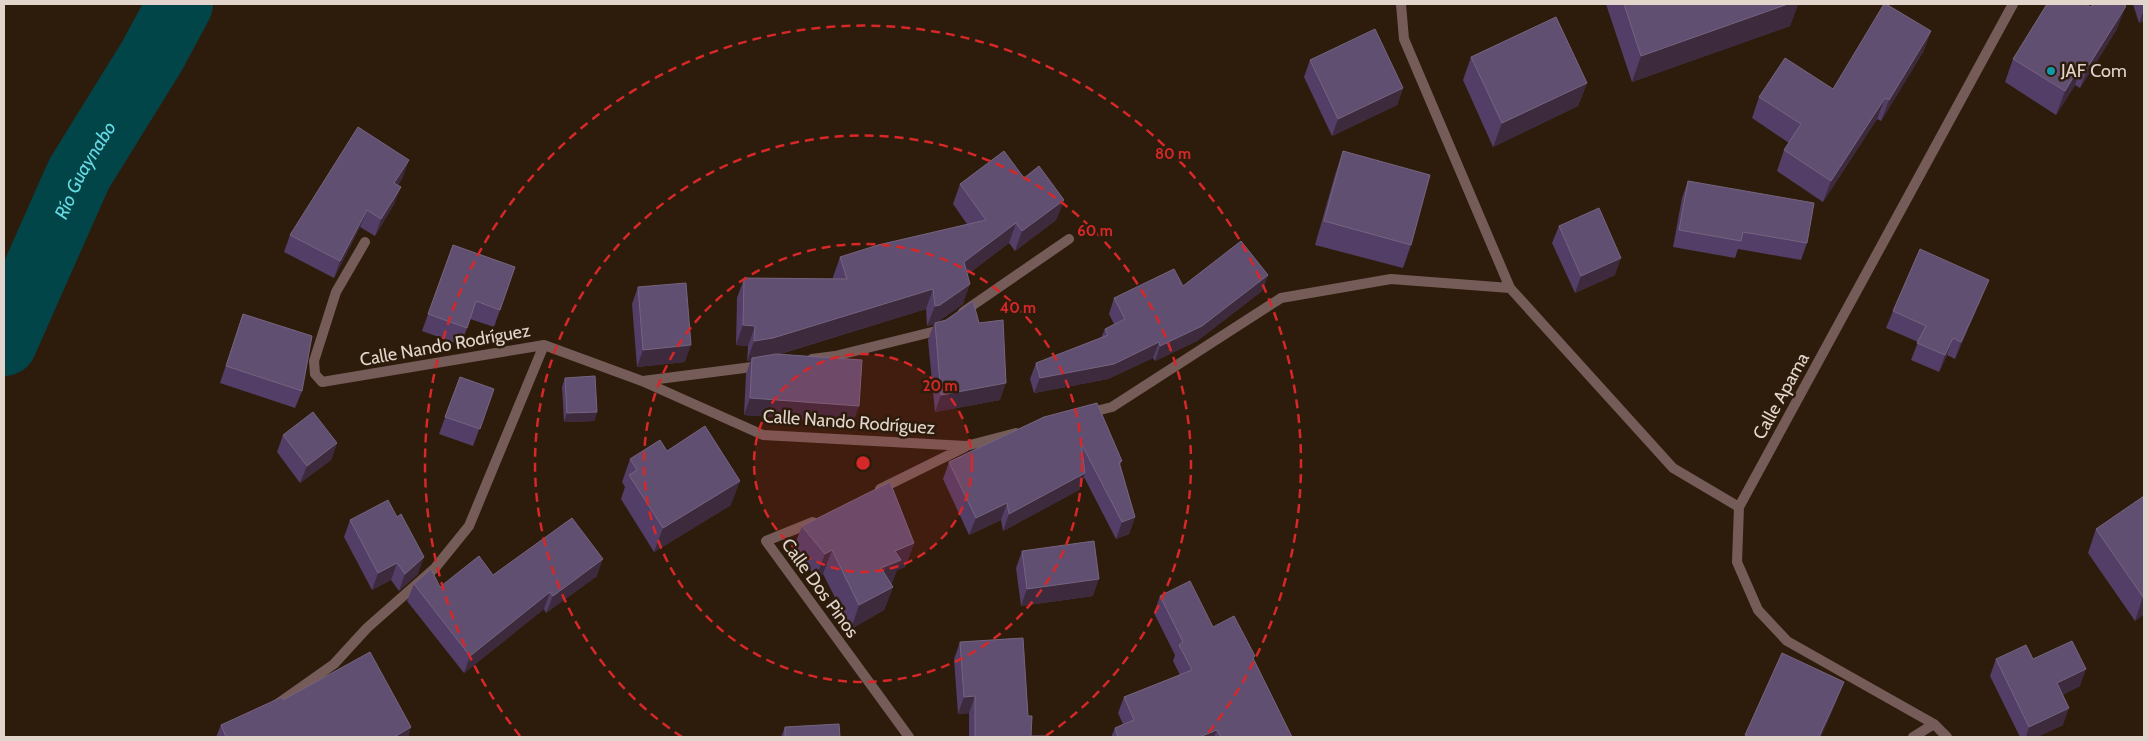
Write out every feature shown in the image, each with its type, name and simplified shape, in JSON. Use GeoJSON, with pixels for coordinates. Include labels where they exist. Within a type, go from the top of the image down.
{"type":"FeatureCollection","features":[{"type":"Feature","properties":{"kind":"street"},"geometry":{"type":"LineString","coordinates":[[1401,4],[1404,38],[1510,288],[1673,468],[1739,506]]}},
{"type":"Feature","properties":{"kind":"street","name":"Calle Apama"},"geometry":{"type":"LineString","coordinates":[[1946,737],[1934,724],[1787,641],[1758,610],[1736,562],[1739,506],[2013,4]]}},
{"type":"Feature","properties":{"kind":"street"},"geometry":{"type":"LineString","coordinates":[[797,361],[835,356],[936,331],[1069,239]]}},
{"type":"Feature","properties":{"kind":"street","name":"Calle Nando Rodríguez"},"geometry":{"type":"LineString","coordinates":[[365,242],[336,292],[314,360],[314,374],[322,382],[544,344],[642,381],[764,435],[966,446],[1030,429]]}},
{"type":"Feature","properties":{"kind":"street"},"geometry":{"type":"LineString","coordinates":[[1076,416],[1112,406],[1281,298],[1391,279],[1510,288]]}},
{"type":"Feature","properties":{"kind":"street"},"geometry":{"type":"LineString","coordinates":[[263,714],[334,664],[367,628],[435,568],[469,526],[544,344]]}},
{"type":"Feature","properties":{"kind":"street"},"geometry":{"type":"LineString","coordinates":[[642,381],[768,365]]}},
{"type":"Feature","properties":{"kind":"street"},"geometry":{"type":"LineString","coordinates":[[868,495],[966,446]]}},
{"type":"Feature","properties":{"kind":"street","name":"Calle Dos Pinos"},"geometry":{"type":"LineString","coordinates":[[824,517],[766,541],[909,737]]}},
{"type":"Feature","properties":{"kind":"street"},"geometry":{"type":"LineString","coordinates":[[1914,737],[1934,724]]}},
{"type":"Feature","properties":{"kind":"building"},"geometry":{"type":"Polygon","coordinates":[[[1624,4],[1788,4],[1641,56],[1624,4]]]}},
{"type":"Feature","properties":{"kind":"building"},"geometry":{"type":"Polygon","coordinates":[[[1884,4],[1931,31],[1889,100],[1885,98],[1831,181],[1784,150],[1801,124],[1759,97],[1785,58],[1833,89],[1884,4]]]}},
{"type":"Feature","properties":{"kind":"building","name":"JAF Com"},"geometry":{"type":"Polygon","coordinates":[[[2047,4],[2085,4],[2091,7],[2093,4],[2122,4],[2126,6],[2089,65],[2083,61],[2065,91],[2013,59],[2047,4]]]}},
{"type":"Feature","properties":{"kind":"building"},"geometry":{"type":"Polygon","coordinates":[[[1556,17],[1587,83],[1502,123],[1471,57],[1556,17]]]}},
{"type":"Feature","properties":{"kind":"building"},"geometry":{"type":"Polygon","coordinates":[[[1375,29],[1403,88],[1338,119],[1310,60],[1375,29]]]}},
{"type":"Feature","properties":{"kind":"building"},"geometry":{"type":"Polygon","coordinates":[[[358,127],[409,160],[394,183],[401,187],[381,219],[367,210],[340,261],[290,235],[358,127]]]}},
{"type":"Feature","properties":{"kind":"building"},"geometry":{"type":"Polygon","coordinates":[[[1004,151],[1024,178],[1039,166],[1064,200],[1022,231],[1016,223],[964,262],[970,284],[940,305],[935,306],[933,289],[773,338],[754,341],[755,326],[743,325],[744,278],[847,279],[840,257],[878,245],[986,220],[960,184],[1004,151]]]}},
{"type":"Feature","properties":{"kind":"building"},"geometry":{"type":"Polygon","coordinates":[[[1343,151],[1430,175],[1411,245],[1324,221],[1343,151]]]}},
{"type":"Feature","properties":{"kind":"building"},"geometry":{"type":"Polygon","coordinates":[[[1688,181],[1814,203],[1807,243],[1743,232],[1741,241],[1679,230],[1688,181]]]}},
{"type":"Feature","properties":{"kind":"building"},"geometry":{"type":"Polygon","coordinates":[[[1599,208],[1621,258],[1581,276],[1559,226],[1599,208]]]}},
{"type":"Feature","properties":{"kind":"building"},"geometry":{"type":"Polygon","coordinates":[[[1241,241],[1268,275],[1202,326],[1160,346],[1159,342],[1114,364],[1040,378],[1036,363],[1108,335],[1105,329],[1125,319],[1114,298],[1174,269],[1183,286],[1241,241]]]}},
{"type":"Feature","properties":{"kind":"building"},"geometry":{"type":"Polygon","coordinates":[[[453,245],[515,267],[500,310],[476,301],[467,328],[428,314],[453,245]]]}},
{"type":"Feature","properties":{"kind":"building"},"geometry":{"type":"Polygon","coordinates":[[[1920,249],[1989,280],[1961,342],[1953,338],[1945,355],[1917,343],[1926,326],[1893,311],[1920,249]]]}},
{"type":"Feature","properties":{"kind":"building"},"geometry":{"type":"Polygon","coordinates":[[[686,283],[691,345],[643,350],[638,287],[686,283]]]}},
{"type":"Feature","properties":{"kind":"building"},"geometry":{"type":"Polygon","coordinates":[[[973,301],[979,323],[1003,320],[1006,383],[941,395],[935,323],[946,320],[973,301]]]}},
{"type":"Feature","properties":{"kind":"building"},"geometry":{"type":"Polygon","coordinates":[[[243,314],[312,336],[302,391],[226,366],[243,314]]]}},
{"type":"Feature","properties":{"kind":"building"},"geometry":{"type":"Polygon","coordinates":[[[776,354],[862,360],[859,406],[750,398],[752,358],[776,354]]]}},
{"type":"Feature","properties":{"kind":"building"},"geometry":{"type":"Polygon","coordinates":[[[595,376],[597,412],[567,413],[565,378],[595,376]]]}},
{"type":"Feature","properties":{"kind":"building"},"geometry":{"type":"Polygon","coordinates":[[[460,377],[494,389],[480,429],[445,417],[460,377]]]}},
{"type":"Feature","properties":{"kind":"building"},"geometry":{"type":"Polygon","coordinates":[[[1097,403],[1122,461],[1119,462],[1135,517],[1122,522],[1081,443],[1085,473],[1009,514],[1007,503],[976,518],[949,462],[1044,417],[1097,403]]]}},
{"type":"Feature","properties":{"kind":"building"},"geometry":{"type":"Polygon","coordinates":[[[313,412],[337,443],[307,466],[283,435],[313,412]]]}},
{"type":"Feature","properties":{"kind":"building"},"geometry":{"type":"Polygon","coordinates":[[[705,426],[740,481],[663,528],[629,475],[637,470],[630,459],[660,440],[667,451],[705,426]]]}},
{"type":"Feature","properties":{"kind":"building"},"geometry":{"type":"Polygon","coordinates":[[[890,482],[914,543],[895,551],[901,560],[881,568],[893,587],[859,605],[832,550],[825,554],[802,526],[890,482]]]}},
{"type":"Feature","properties":{"kind":"building"},"geometry":{"type":"Polygon","coordinates":[[[2144,496],[2144,596],[2143,597],[2096,529],[2144,496]]]}},
{"type":"Feature","properties":{"kind":"building"},"geometry":{"type":"Polygon","coordinates":[[[388,500],[397,517],[401,514],[424,557],[405,574],[397,563],[378,573],[350,520],[388,500]]]}},
{"type":"Feature","properties":{"kind":"building"},"geometry":{"type":"Polygon","coordinates":[[[572,518],[603,559],[553,596],[550,592],[470,656],[414,584],[431,569],[440,587],[479,556],[493,575],[572,518]]]}},
{"type":"Feature","properties":{"kind":"building"},"geometry":{"type":"Polygon","coordinates":[[[1094,541],[1099,579],[1027,589],[1022,551],[1094,541]]]}},
{"type":"Feature","properties":{"kind":"building"},"geometry":{"type":"Polygon","coordinates":[[[1190,581],[1213,627],[1234,616],[1255,656],[1253,658],[1292,737],[1221,737],[1217,730],[1199,737],[1118,737],[1115,728],[1134,720],[1124,697],[1192,670],[1179,645],[1183,642],[1160,596],[1190,581]]]}},
{"type":"Feature","properties":{"kind":"building"},"geometry":{"type":"Polygon","coordinates":[[[1023,638],[1028,716],[1032,716],[1031,736],[1049,737],[975,737],[975,696],[964,697],[960,642],[1023,638]]]}},
{"type":"Feature","properties":{"kind":"building"},"geometry":{"type":"Polygon","coordinates":[[[2072,641],[2086,669],[2057,683],[2069,708],[2029,727],[1996,659],[2026,645],[2033,659],[2072,641]]]}},
{"type":"Feature","properties":{"kind":"building"},"geometry":{"type":"Polygon","coordinates":[[[370,652],[411,727],[394,737],[226,737],[221,725],[282,697],[283,700],[370,652]]]}},
{"type":"Feature","properties":{"kind":"building"},"geometry":{"type":"Polygon","coordinates":[[[1782,653],[1844,682],[1819,737],[1749,737],[1745,735],[1782,653]]]}},
{"type":"Feature","properties":{"kind":"building"},"geometry":{"type":"Polygon","coordinates":[[[839,724],[840,737],[785,737],[785,727],[839,724]]]}},
{"type":"Feature","properties":{"kind":"waterway","name":"Río Guaynabo"},"geometry":{"type":"LineString","coordinates":[[4,343],[79,174],[152,56],[180,4]]}},
{"type":"Feature","properties":{"kind":"place","name":"JAF Com"},"geometry":{"type":"Point","coordinates":[2051,71]}}]}
